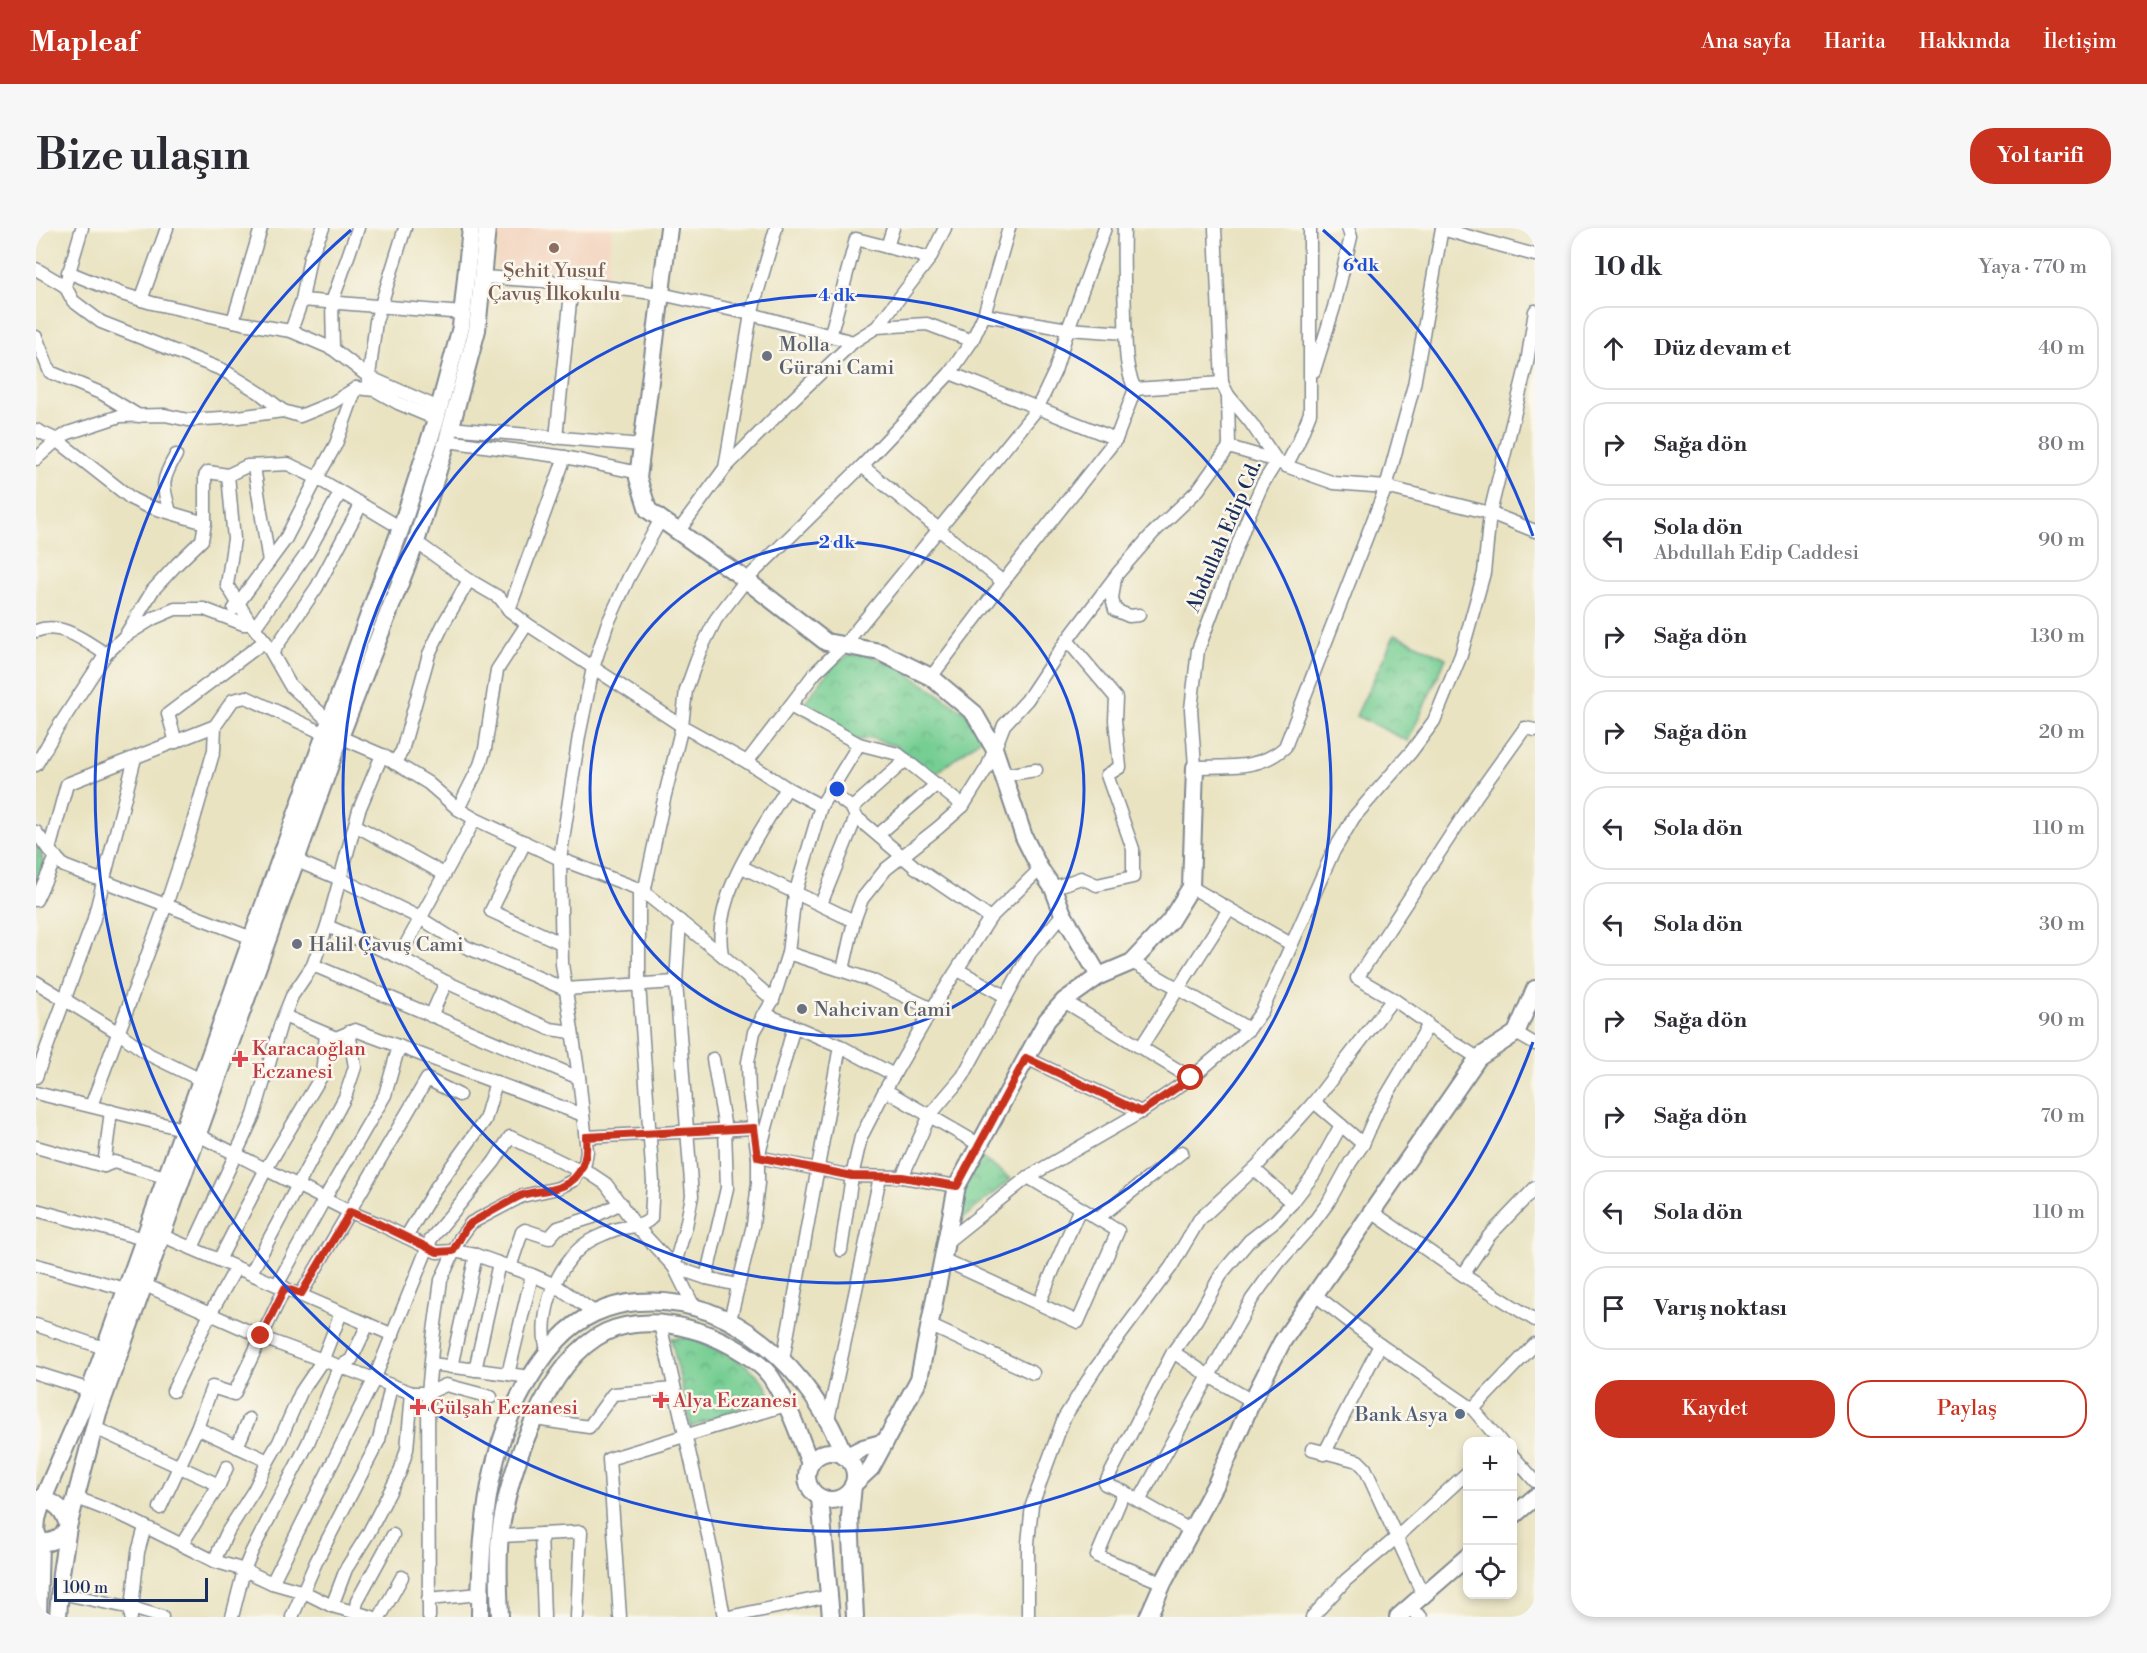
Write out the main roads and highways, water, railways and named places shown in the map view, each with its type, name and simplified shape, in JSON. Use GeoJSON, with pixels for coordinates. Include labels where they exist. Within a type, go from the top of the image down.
{"type":"FeatureCollection","features":[{"type":"Feature","properties":{"kind":"main road"},"geometry":{"type":"LineString","coordinates":[[38,1617],[36,1531],[40,1499],[90,1390],[165,1177],[191,1132],[297,861],[331,731],[416,542],[443,424],[461,327],[471,228]]}},
{"type":"Feature","properties":{"kind":"main road"},"geometry":{"type":"LineString","coordinates":[[58,1617],[61,1573],[68,1527],[98,1413],[163,1236],[191,1132],[201,1080],[331,731],[401,528],[443,424],[477,330],[487,228]]}},
{"type":"Feature","properties":{"kind":"main road"},"geometry":{"type":"LineString","coordinates":[[669,228],[638,478],[648,510],[746,580],[826,642],[880,652],[931,677],[974,712],[994,748],[1024,837],[1053,888],[1063,914],[1099,976]]}},
{"type":"Feature","properties":{"kind":"main road"},"geometry":{"type":"LineString","coordinates":[[885,1442],[863,1448],[845,1457],[830,1452],[815,1458],[807,1471],[809,1487],[820,1498],[835,1500],[843,1497],[871,1467],[885,1442],[919,1379],[957,1186],[1047,1020],[1064,1001],[1099,976],[1132,962],[1170,921],[1191,887],[1195,767]]}},
{"type":"Feature","properties":{"kind":"main road"},"geometry":{"type":"LineString","coordinates":[[1148,1617],[1163,1583],[1217,1482],[1252,1401],[1282,1342],[1478,1058],[1516,1033],[1535,989]]}},
{"type":"Feature","properties":{"kind":"main road"},"geometry":{"type":"LineString","coordinates":[[480,1617],[480,1571],[485,1509],[495,1459],[516,1403],[530,1377],[558,1339],[594,1312],[622,1303],[656,1300],[693,1305],[730,1320],[761,1340],[783,1360],[809,1391],[828,1420],[845,1457],[854,1470],[850,1517],[855,1617]]}},
{"type":"Feature","properties":{"kind":"main road"},"geometry":{"type":"LineString","coordinates":[[500,1617],[500,1536],[511,1481],[545,1397],[561,1374],[586,1346],[606,1332],[636,1324],[676,1325],[702,1332],[738,1349],[770,1375],[786,1405],[810,1464]]}},
{"type":"Feature","properties":{"kind":"main road"},"geometry":{"type":"LineString","coordinates":[[820,1498],[831,1617]]}},
{"type":"Feature","properties":{"kind":"main road"},"geometry":{"type":"LineString","coordinates":[[38,1541],[54,1541],[63,1535],[68,1527],[66,1514],[56,1504],[40,1499]]}},
{"type":"Feature","properties":{"kind":"main road"},"geometry":{"type":"LineString","coordinates":[[1517,1513],[1534,1499]]}},
{"type":"Feature","properties":{"kind":"main road"},"geometry":{"type":"LineString","coordinates":[[1409,1614],[1423,1595],[1463,1560]]}},
{"type":"Feature","properties":{"kind":"place","name":"Şehit Yusuf Çavuş İlkokulu"},"geometry":{"type":"Point","coordinates":[554,248]}},
{"type":"Feature","properties":{"kind":"place","name":"Molla Gürani Cami"},"geometry":{"type":"Point","coordinates":[767,356]}},
{"type":"Feature","properties":{"kind":"place","name":"Halil Çavuş Cami"},"geometry":{"type":"Point","coordinates":[297,944]}},
{"type":"Feature","properties":{"kind":"place","name":"Nahcivan Cami"},"geometry":{"type":"Point","coordinates":[802,1009]}},
{"type":"Feature","properties":{"kind":"place","name":"Karacaoğlan Eczanesi"},"geometry":{"type":"Point","coordinates":[240,1059]}},
{"type":"Feature","properties":{"kind":"place","name":"Alya Eczanesi"},"geometry":{"type":"Point","coordinates":[661,1400]}},
{"type":"Feature","properties":{"kind":"place","name":"Gülşah Eczanesi"},"geometry":{"type":"Point","coordinates":[418,1407]}},
{"type":"Feature","properties":{"kind":"place","name":"Bank Asya"},"geometry":{"type":"Point","coordinates":[1460,1414]}}]}
